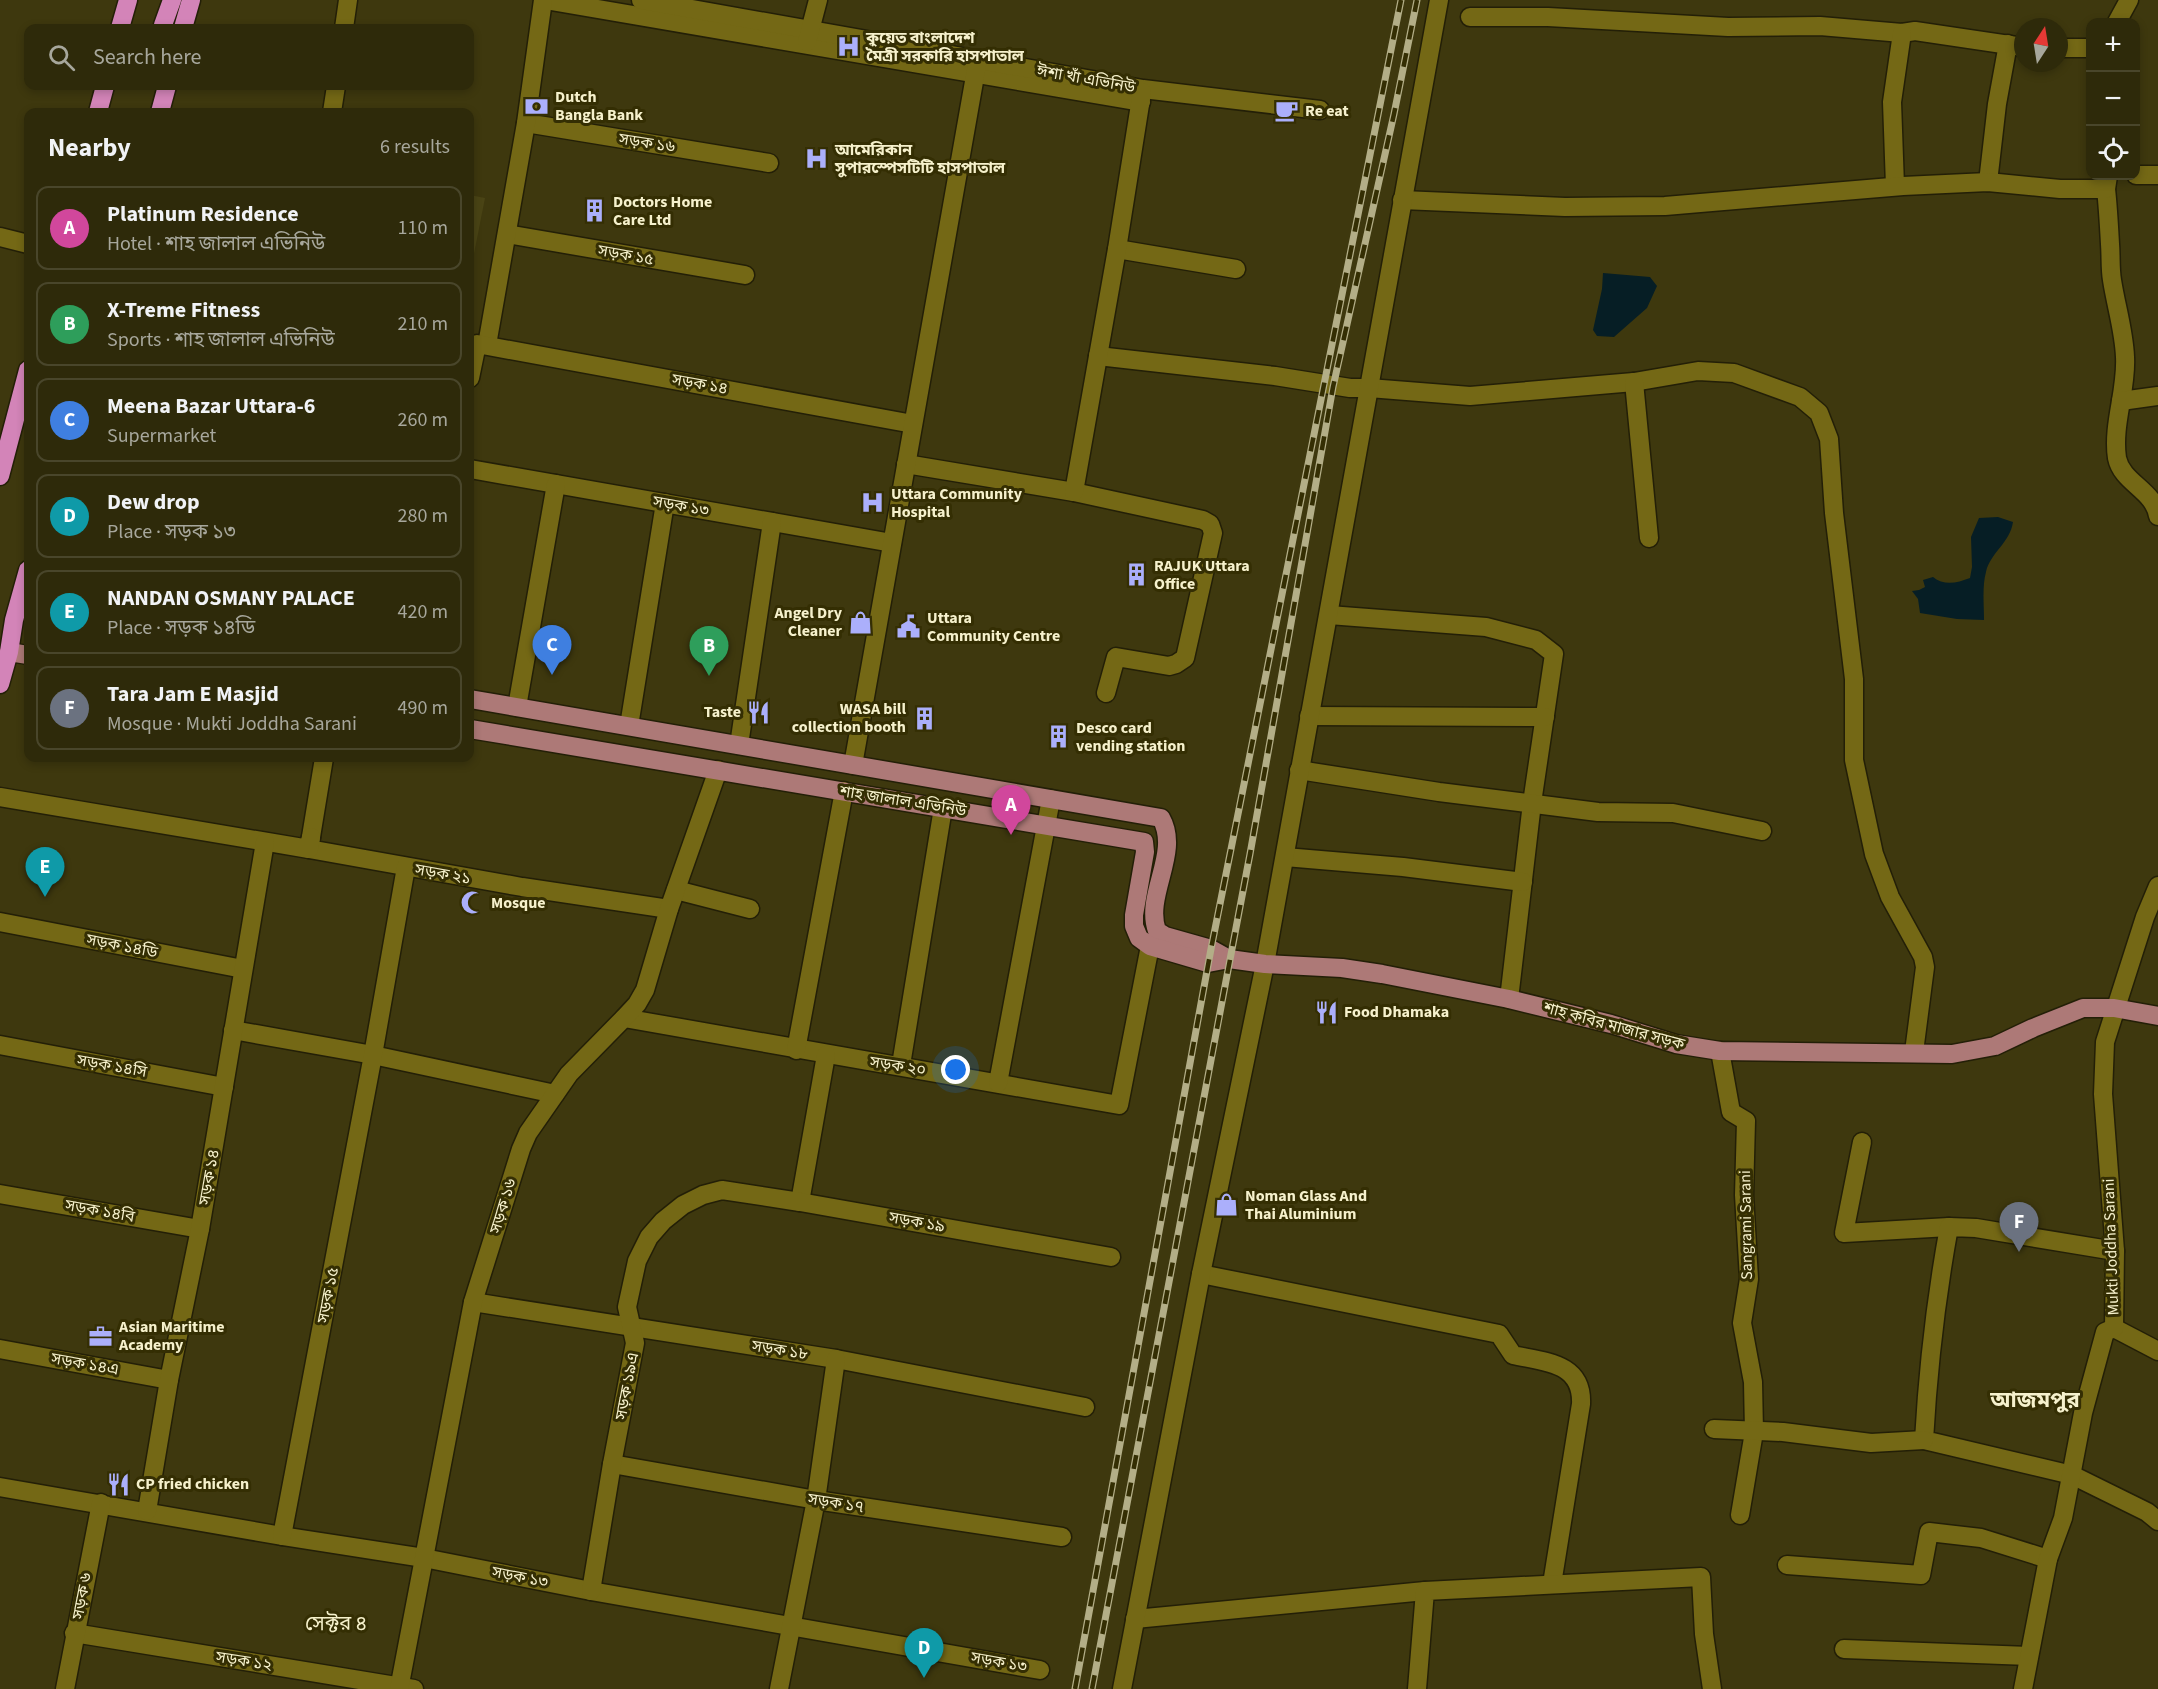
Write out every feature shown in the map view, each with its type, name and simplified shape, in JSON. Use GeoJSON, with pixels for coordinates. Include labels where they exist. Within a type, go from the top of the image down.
{"type":"FeatureCollection","features":[{"type":"Feature","properties":{"kind":"highway"},"geometry":{"type":"LineString","coordinates":[[121,24],[128,0]]}},
{"type":"Feature","properties":{"kind":"highway"},"geometry":{"type":"LineString","coordinates":[[172,0],[175,24]]}},
{"type":"Feature","properties":{"kind":"highway"},"geometry":{"type":"LineString","coordinates":[[176,24],[183,0]]}},
{"type":"Feature","properties":{"kind":"highway"},"geometry":{"type":"LineString","coordinates":[[177,24],[191,0]]}},
{"type":"Feature","properties":{"kind":"highway"},"geometry":{"type":"LineString","coordinates":[[99,108],[104,90]]}},
{"type":"Feature","properties":{"kind":"highway"},"geometry":{"type":"LineString","coordinates":[[161,108],[166,90]]}},
{"type":"Feature","properties":{"kind":"highway"},"geometry":{"type":"LineString","coordinates":[[0,476],[24,385]]}},
{"type":"Feature","properties":{"kind":"highway"},"geometry":{"type":"LineString","coordinates":[[0,684],[21,622],[24,600]]}},
{"type":"Feature","properties":{"kind":"main road"},"geometry":{"type":"LineString","coordinates":[[9,652],[24,654]]}},
{"type":"Feature","properties":{"kind":"main road","name":"শাহ জালাল এভিনিউ"},"geometry":{"type":"LineString","coordinates":[[474,700],[1161,818],[1167,835],[1166,853],[1154,915],[1157,931],[1165,936],[1211,949]]}},
{"type":"Feature","properties":{"kind":"main road","name":"শাহ জালাল এভিনিউ"},"geometry":{"type":"LineString","coordinates":[[474,730],[1144,842],[1145,852],[1134,921],[1139,938],[1150,946]]}},
{"type":"Feature","properties":{"kind":"main road"},"geometry":{"type":"LineString","coordinates":[[1150,946],[1208,963],[1229,960]]}},
{"type":"Feature","properties":{"kind":"main road","name":"শাহ কবির মাজার সড়ক"},"geometry":{"type":"LineString","coordinates":[[1211,949],[1229,960],[1342,968],[1509,999],[1611,1024],[1676,1044],[1720,1051],[1952,1054],[1995,1046],[2083,1008],[2114,1008],[2158,1016]]}},
{"type":"Feature","properties":{"kind":"street"},"geometry":{"type":"LineString","coordinates":[[345,24],[348,0]]}},
{"type":"Feature","properties":{"kind":"street"},"geometry":{"type":"LineString","coordinates":[[474,359],[477,344],[487,345],[526,123],[544,0],[808,38],[977,66],[853,765]]}},
{"type":"Feature","properties":{"kind":"street"},"geometry":{"type":"LineString","coordinates":[[641,0],[808,38]]}},
{"type":"Feature","properties":{"kind":"street"},"geometry":{"type":"LineString","coordinates":[[808,38],[818,0]]}},
{"type":"Feature","properties":{"kind":"street"},"geometry":{"type":"LineString","coordinates":[[1122,1689],[1201,1274],[1265,964],[1439,0]]}},
{"type":"Feature","properties":{"kind":"street"},"geometry":{"type":"LineString","coordinates":[[2119,18],[2129,0]]}},
{"type":"Feature","properties":{"kind":"street"},"geometry":{"type":"LineString","coordinates":[[1470,17],[1548,17],[1728,27],[1820,26],[1902,33],[1915,31],[2014,46]]}},
{"type":"Feature","properties":{"kind":"street"},"geometry":{"type":"LineString","coordinates":[[1895,186],[1892,102],[1902,33]]}},
{"type":"Feature","properties":{"kind":"street"},"geometry":{"type":"LineString","coordinates":[[2068,48],[2086,48]]}},
{"type":"Feature","properties":{"kind":"street"},"geometry":{"type":"LineString","coordinates":[[1988,182],[1997,104],[2014,49]]}},
{"type":"Feature","properties":{"kind":"street","name":"ঈশা খাঁ এভিনিউ"},"geometry":{"type":"LineString","coordinates":[[977,66],[1142,96],[1320,110]]}},
{"type":"Feature","properties":{"kind":"street"},"geometry":{"type":"LineString","coordinates":[[333,108],[335,90]]}},
{"type":"Feature","properties":{"kind":"street"},"geometry":{"type":"LineString","coordinates":[[1074,492],[1142,96]]}},
{"type":"Feature","properties":{"kind":"street","name":"সড়ক ১৬"},"geometry":{"type":"LineString","coordinates":[[526,123],[769,163]]}},
{"type":"Feature","properties":{"kind":"street"},"geometry":{"type":"LineString","coordinates":[[2140,175],[2158,175]]}},
{"type":"Feature","properties":{"kind":"street"},"geometry":{"type":"LineString","coordinates":[[1402,200],[1565,207],[1665,206],[1895,186],[1988,182],[2060,189],[2107,182],[2112,279],[2121,319],[2125,360],[2117,457],[2121,469],[2157,508]]}},
{"type":"Feature","properties":{"kind":"street","name":"সড়ক ১৫"},"geometry":{"type":"LineString","coordinates":[[507,234],[745,275]]}},
{"type":"Feature","properties":{"kind":"street"},"geometry":{"type":"LineString","coordinates":[[0,237],[24,243]]}},
{"type":"Feature","properties":{"kind":"street"},"geometry":{"type":"LineString","coordinates":[[1117,249],[1236,269]]}},
{"type":"Feature","properties":{"kind":"street","name":"সড়ক ১৪"},"geometry":{"type":"LineString","coordinates":[[487,345],[913,424]]}},
{"type":"Feature","properties":{"kind":"street"},"geometry":{"type":"LineString","coordinates":[[1098,356],[1275,376],[1333,387],[1470,396],[1634,382],[1698,371],[1734,373],[1800,397],[1819,413],[1829,439],[1834,513],[1854,679],[1854,760],[1874,854],[1890,897],[1923,957],[1925,967],[1914,1052]]}},
{"type":"Feature","properties":{"kind":"street"},"geometry":{"type":"LineString","coordinates":[[1634,382],[1649,538]]}},
{"type":"Feature","properties":{"kind":"street"},"geometry":{"type":"LineString","coordinates":[[2121,401],[2158,396]]}},
{"type":"Feature","properties":{"kind":"street"},"geometry":{"type":"LineString","coordinates":[[906,464],[1074,492],[1203,520],[1210,524],[1213,533],[1185,658],[1169,666],[1116,657],[1106,693]]}},
{"type":"Feature","properties":{"kind":"street","name":"সড়ক ১৩"},"geometry":{"type":"LineString","coordinates":[[474,470],[892,543]]}},
{"type":"Feature","properties":{"kind":"street"},"geometry":{"type":"LineString","coordinates":[[517,707],[556,484]]}},
{"type":"Feature","properties":{"kind":"street"},"geometry":{"type":"LineString","coordinates":[[629,726],[665,504]]}},
{"type":"Feature","properties":{"kind":"street"},"geometry":{"type":"LineString","coordinates":[[739,745],[772,522]]}},
{"type":"Feature","properties":{"kind":"street"},"geometry":{"type":"LineString","coordinates":[[1329,615],[1486,627],[1536,640],[1554,654],[1532,803],[1509,999]]}},
{"type":"Feature","properties":{"kind":"street"},"geometry":{"type":"LineString","coordinates":[[1309,716],[1545,717]]}},
{"type":"Feature","properties":{"kind":"street","name":"সড়ক ২১"},"geometry":{"type":"LineString","coordinates":[[0,797],[309,849],[322,762]]}},
{"type":"Feature","properties":{"kind":"street","name":"সড়ক ২১"},"geometry":{"type":"LineString","coordinates":[[322,762],[309,849],[406,867],[669,909]]}},
{"type":"Feature","properties":{"kind":"street","name":"সড়ক ১৬"},"geometry":{"type":"LineString","coordinates":[[404,1688],[424,1557],[473,1302],[521,1149],[528,1133],[569,1074],[637,1004],[645,990],[669,909],[718,770]]}},
{"type":"Feature","properties":{"kind":"street"},"geometry":{"type":"LineString","coordinates":[[1299,770],[1408,788],[1598,812],[1673,813],[1762,831]]}},
{"type":"Feature","properties":{"kind":"street"},"geometry":{"type":"LineString","coordinates":[[796,1050],[844,791]]}},
{"type":"Feature","properties":{"kind":"street"},"geometry":{"type":"LineString","coordinates":[[999,1083],[1051,799]]}},
{"type":"Feature","properties":{"kind":"street"},"geometry":{"type":"LineString","coordinates":[[901,1065],[943,808]]}},
{"type":"Feature","properties":{"kind":"street","name":"সড়ক ১৪"},"geometry":{"type":"LineString","coordinates":[[147,1511],[169,1380],[200,1229],[265,842]]}},
{"type":"Feature","properties":{"kind":"street"},"geometry":{"type":"LineString","coordinates":[[1285,857],[1403,867],[1523,882]]}},
{"type":"Feature","properties":{"kind":"street","name":"সড়ক ১৫"},"geometry":{"type":"LineString","coordinates":[[282,1536],[373,1055],[406,867]]}},
{"type":"Feature","properties":{"kind":"street","name":"Mukti Joddha Sarani"},"geometry":{"type":"LineString","coordinates":[[2023,1689],[2048,1559],[2063,1518],[2083,1413],[2106,1332],[2114,1328],[2115,1251],[2103,1094],[2105,1042],[2114,1008],[2158,886]]}},
{"type":"Feature","properties":{"kind":"street"},"geometry":{"type":"LineString","coordinates":[[676,890],[750,909]]}},
{"type":"Feature","properties":{"kind":"street","name":"সড়ক ১৪ডি"},"geometry":{"type":"LineString","coordinates":[[0,922],[243,969]]}},
{"type":"Feature","properties":{"kind":"street","name":"সড়ক ২০"},"geometry":{"type":"LineString","coordinates":[[624,1018],[1119,1105],[1150,946]]}},
{"type":"Feature","properties":{"kind":"street"},"geometry":{"type":"LineString","coordinates":[[234,1030],[373,1055],[555,1094]]}},
{"type":"Feature","properties":{"kind":"street","name":"সড়ক ১৪সি"},"geometry":{"type":"LineString","coordinates":[[0,1045],[224,1087]]}},
{"type":"Feature","properties":{"kind":"street","name":"Sangrami Sarani"},"geometry":{"type":"LineString","coordinates":[[1720,1051],[1731,1112],[1746,1121],[1744,1195],[1749,1279],[1742,1323],[1753,1382],[1754,1432],[1740,1515]]}},
{"type":"Feature","properties":{"kind":"street"},"geometry":{"type":"LineString","coordinates":[[800,1202],[826,1055]]}},
{"type":"Feature","properties":{"kind":"street"},"geometry":{"type":"LineString","coordinates":[[1862,1142],[1844,1233],[1949,1227],[1976,1228],[2115,1251]]}},
{"type":"Feature","properties":{"kind":"street","name":"সড়ক ১৯"},"geometry":{"type":"LineString","coordinates":[[722,1190],[1111,1257]]}},
{"type":"Feature","properties":{"kind":"street","name":"সড়ক ১৯এ"},"geometry":{"type":"LineString","coordinates":[[591,1591],[635,1343],[627,1307],[636,1261],[649,1237],[682,1205],[703,1195],[722,1190]]}},
{"type":"Feature","properties":{"kind":"street","name":"সড়ক ১৪বি"},"geometry":{"type":"LineString","coordinates":[[0,1194],[200,1229]]}},
{"type":"Feature","properties":{"kind":"street"},"geometry":{"type":"LineString","coordinates":[[1924,1440],[1928,1373],[1936,1302],[1949,1227]]}},
{"type":"Feature","properties":{"kind":"street"},"geometry":{"type":"LineString","coordinates":[[1201,1274],[1499,1334],[1513,1355],[1555,1364],[1571,1373],[1580,1390],[1581,1404],[1552,1584]]}},
{"type":"Feature","properties":{"kind":"street","name":"সড়ক ১৮"},"geometry":{"type":"LineString","coordinates":[[473,1302],[836,1359],[1085,1407]]}},
{"type":"Feature","properties":{"kind":"street"},"geometry":{"type":"LineString","coordinates":[[2114,1328],[2158,1351]]}},
{"type":"Feature","properties":{"kind":"street","name":"সড়ক ১৪এ"},"geometry":{"type":"LineString","coordinates":[[0,1349],[169,1380]]}},
{"type":"Feature","properties":{"kind":"street"},"geometry":{"type":"LineString","coordinates":[[779,1689],[816,1500],[836,1359]]}},
{"type":"Feature","properties":{"kind":"street"},"geometry":{"type":"LineString","coordinates":[[1714,1429],[1783,1432],[1871,1443],[1924,1440],[2072,1475],[2146,1512],[2158,1521]]}},
{"type":"Feature","properties":{"kind":"street","name":"সড়ক ১৭"},"geometry":{"type":"LineString","coordinates":[[612,1464],[816,1500],[1062,1537]]}},
{"type":"Feature","properties":{"kind":"street","name":"সড়ক ১৩"},"geometry":{"type":"LineString","coordinates":[[0,1487],[282,1536],[424,1557],[591,1591],[1040,1670]]}},
{"type":"Feature","properties":{"kind":"street","name":"সড়ক ৬"},"geometry":{"type":"LineString","coordinates":[[65,1689],[100,1503]]}},
{"type":"Feature","properties":{"kind":"street"},"geometry":{"type":"LineString","coordinates":[[1787,1565],[1921,1575],[1929,1532],[1981,1538],[2048,1559]]}},
{"type":"Feature","properties":{"kind":"street"},"geometry":{"type":"LineString","coordinates":[[1135,1619],[1425,1592],[1701,1577],[1704,1634],[1712,1689]]}},
{"type":"Feature","properties":{"kind":"street"},"geometry":{"type":"LineString","coordinates":[[1417,1689],[1425,1592]]}},
{"type":"Feature","properties":{"kind":"street","name":"সড়ক ১২"},"geometry":{"type":"LineString","coordinates":[[75,1633],[404,1688]]}},
{"type":"Feature","properties":{"kind":"street"},"geometry":{"type":"LineString","coordinates":[[1844,1649],[2029,1656]]}},
{"type":"Feature","properties":{"kind":"shaded area"},"geometry":{"type":"Polygon","coordinates":[[[474,196],[485,198],[474,254],[474,196]]]}},
{"type":"Feature","properties":{"kind":"water"},"geometry":{"type":"Polygon","coordinates":[[[1603,273],[1650,277],[1657,286],[1647,308],[1614,337],[1597,336],[1593,330],[1603,273]]]}},
{"type":"Feature","properties":{"kind":"water"},"geometry":{"type":"Polygon","coordinates":[[[1998,517],[2013,522],[2008,536],[1988,565],[1984,589],[1984,620],[1957,619],[1920,613],[1918,599],[1912,591],[1925,587],[1923,580],[1933,577],[1942,582],[1951,583],[1970,578],[1971,537],[1979,518],[1998,517]]]}},
{"type":"Feature","properties":{"kind":"railway"},"geometry":{"type":"LineString","coordinates":[[1075,1689],[1211,949],[1401,0]]}},
{"type":"Feature","properties":{"kind":"railway"},"geometry":{"type":"LineString","coordinates":[[1092,1689],[1250,854],[1333,387],[1417,0]]}},
{"type":"Feature","properties":{"kind":"place","name":"কুয়েত বাংলাদেশ মৈত্রী সরকারি হাসপাতাল"},"geometry":{"type":"Point","coordinates":[848,47]}},
{"type":"Feature","properties":{"kind":"place","name":"Dutch Bangla Bank"},"geometry":{"type":"Point","coordinates":[537,106]}},
{"type":"Feature","properties":{"kind":"place","name":"Re eat"},"geometry":{"type":"Point","coordinates":[1287,111]}},
{"type":"Feature","properties":{"kind":"place","name":"আমেরিকান সুপারস্পেসটিটি হাসপাতাল"},"geometry":{"type":"Point","coordinates":[817,159]}},
{"type":"Feature","properties":{"kind":"place","name":"Doctors Home Care Ltd"},"geometry":{"type":"Point","coordinates":[595,211]}},
{"type":"Feature","properties":{"kind":"place","name":"Uttara Community Hospital"},"geometry":{"type":"Point","coordinates":[873,503]}},
{"type":"Feature","properties":{"kind":"place","name":"RAJUK Uttara Office"},"geometry":{"type":"Point","coordinates":[1136,575]}},
{"type":"Feature","properties":{"kind":"place","name":"Angel Dry Cleaner"},"geometry":{"type":"Point","coordinates":[860,622]}},
{"type":"Feature","properties":{"kind":"place","name":"Uttara Community Centre"},"geometry":{"type":"Point","coordinates":[909,627]}},
{"type":"Feature","properties":{"kind":"place","name":"Meena Bazar Uttara-6"},"geometry":{"type":"Point","coordinates":[552,675]}},
{"type":"Feature","properties":{"kind":"place","name":"X-Treme Fitness"},"geometry":{"type":"Point","coordinates":[709,676]}},
{"type":"Feature","properties":{"kind":"place","name":"Taste"},"geometry":{"type":"Point","coordinates":[759,712]}},
{"type":"Feature","properties":{"kind":"place","name":"WASA bill collection booth"},"geometry":{"type":"Point","coordinates":[924,718]}},
{"type":"Feature","properties":{"kind":"place","name":"Desco card vending station"},"geometry":{"type":"Point","coordinates":[1058,737]}},
{"type":"Feature","properties":{"kind":"place","name":"Platinum Residence"},"geometry":{"type":"Point","coordinates":[1011,835]}},
{"type":"Feature","properties":{"kind":"place","name":"NANDAN OSMANY PALACE"},"geometry":{"type":"Point","coordinates":[45,897]}},
{"type":"Feature","properties":{"kind":"place","name":"Mosque"},"geometry":{"type":"Point","coordinates":[473,903]}},
{"type":"Feature","properties":{"kind":"place","name":"Food Dhamaka"},"geometry":{"type":"Point","coordinates":[1326,1012]}},
{"type":"Feature","properties":{"kind":"place","name":"Noman Glass And Thai Aluminium"},"geometry":{"type":"Point","coordinates":[1227,1205]}},
{"type":"Feature","properties":{"kind":"place","name":"Tara Jam E Masjid"},"geometry":{"type":"Point","coordinates":[2019,1252]}},
{"type":"Feature","properties":{"kind":"place","name":"Asian Maritime Academy"},"geometry":{"type":"Point","coordinates":[101,1336]}},
{"type":"Feature","properties":{"kind":"place","name":"CP fried chicken"},"geometry":{"type":"Point","coordinates":[118,1484]}},
{"type":"Feature","properties":{"kind":"place","name":"Dew drop"},"geometry":{"type":"Point","coordinates":[924,1678]}},
{"type":"Feature","properties":{"kind":"district","name":"আজমপুর"},"geometry":{"type":"Point","coordinates":[2035,1400]}},
{"type":"Feature","properties":{"kind":"district","name":"সেক্টর ৪"},"geometry":{"type":"Point","coordinates":[336,1624]}}]}
